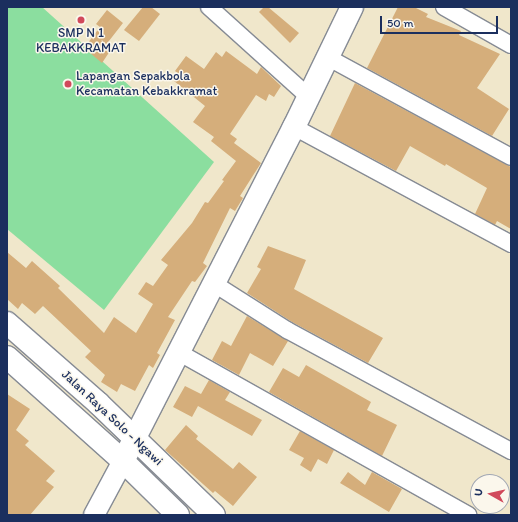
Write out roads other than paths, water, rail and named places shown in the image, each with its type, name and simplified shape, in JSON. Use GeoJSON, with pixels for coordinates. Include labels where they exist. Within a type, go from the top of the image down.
{"type":"FeatureCollection","features":[{"type":"Feature","properties":{"kind":"main road"},"geometry":{"type":"LineString","coordinates":[[123,461],[294,127],[352,7]]}},
{"type":"Feature","properties":{"kind":"main road","name":"Jalan Raya Solo - Ngawi"},"geometry":{"type":"LineString","coordinates":[[7,323],[134,438],[214,515]]}},
{"type":"Feature","properties":{"kind":"main road","name":"Jalan Raya Solo - Ngawi"},"geometry":{"type":"LineString","coordinates":[[7,357],[123,461],[178,515]]}},
{"type":"Feature","properties":{"kind":"street"},"geometry":{"type":"LineString","coordinates":[[209,7],[309,97]]}},
{"type":"Feature","properties":{"kind":"street"},"geometry":{"type":"LineString","coordinates":[[444,7],[511,45]]}},
{"type":"Feature","properties":{"kind":"street"},"geometry":{"type":"LineString","coordinates":[[327,57],[511,157]]}},
{"type":"Feature","properties":{"kind":"street"},"geometry":{"type":"LineString","coordinates":[[294,127],[511,244]]}},
{"type":"Feature","properties":{"kind":"street"},"geometry":{"type":"LineString","coordinates":[[213,283],[287,330],[511,451]]}},
{"type":"Feature","properties":{"kind":"street"},"geometry":{"type":"LineString","coordinates":[[178,352],[468,515]]}},
{"type":"Feature","properties":{"kind":"street"},"geometry":{"type":"LineString","coordinates":[[94,515],[123,461]]}},
{"type":"Feature","properties":{"kind":"place","name":"SMP N 1 KEBAKKRAMAT"},"geometry":{"type":"Point","coordinates":[81,20]}},
{"type":"Feature","properties":{"kind":"place","name":"Lapangan Sepakbola Kecamatan Kebakkramat"},"geometry":{"type":"Point","coordinates":[68,84]}}]}
